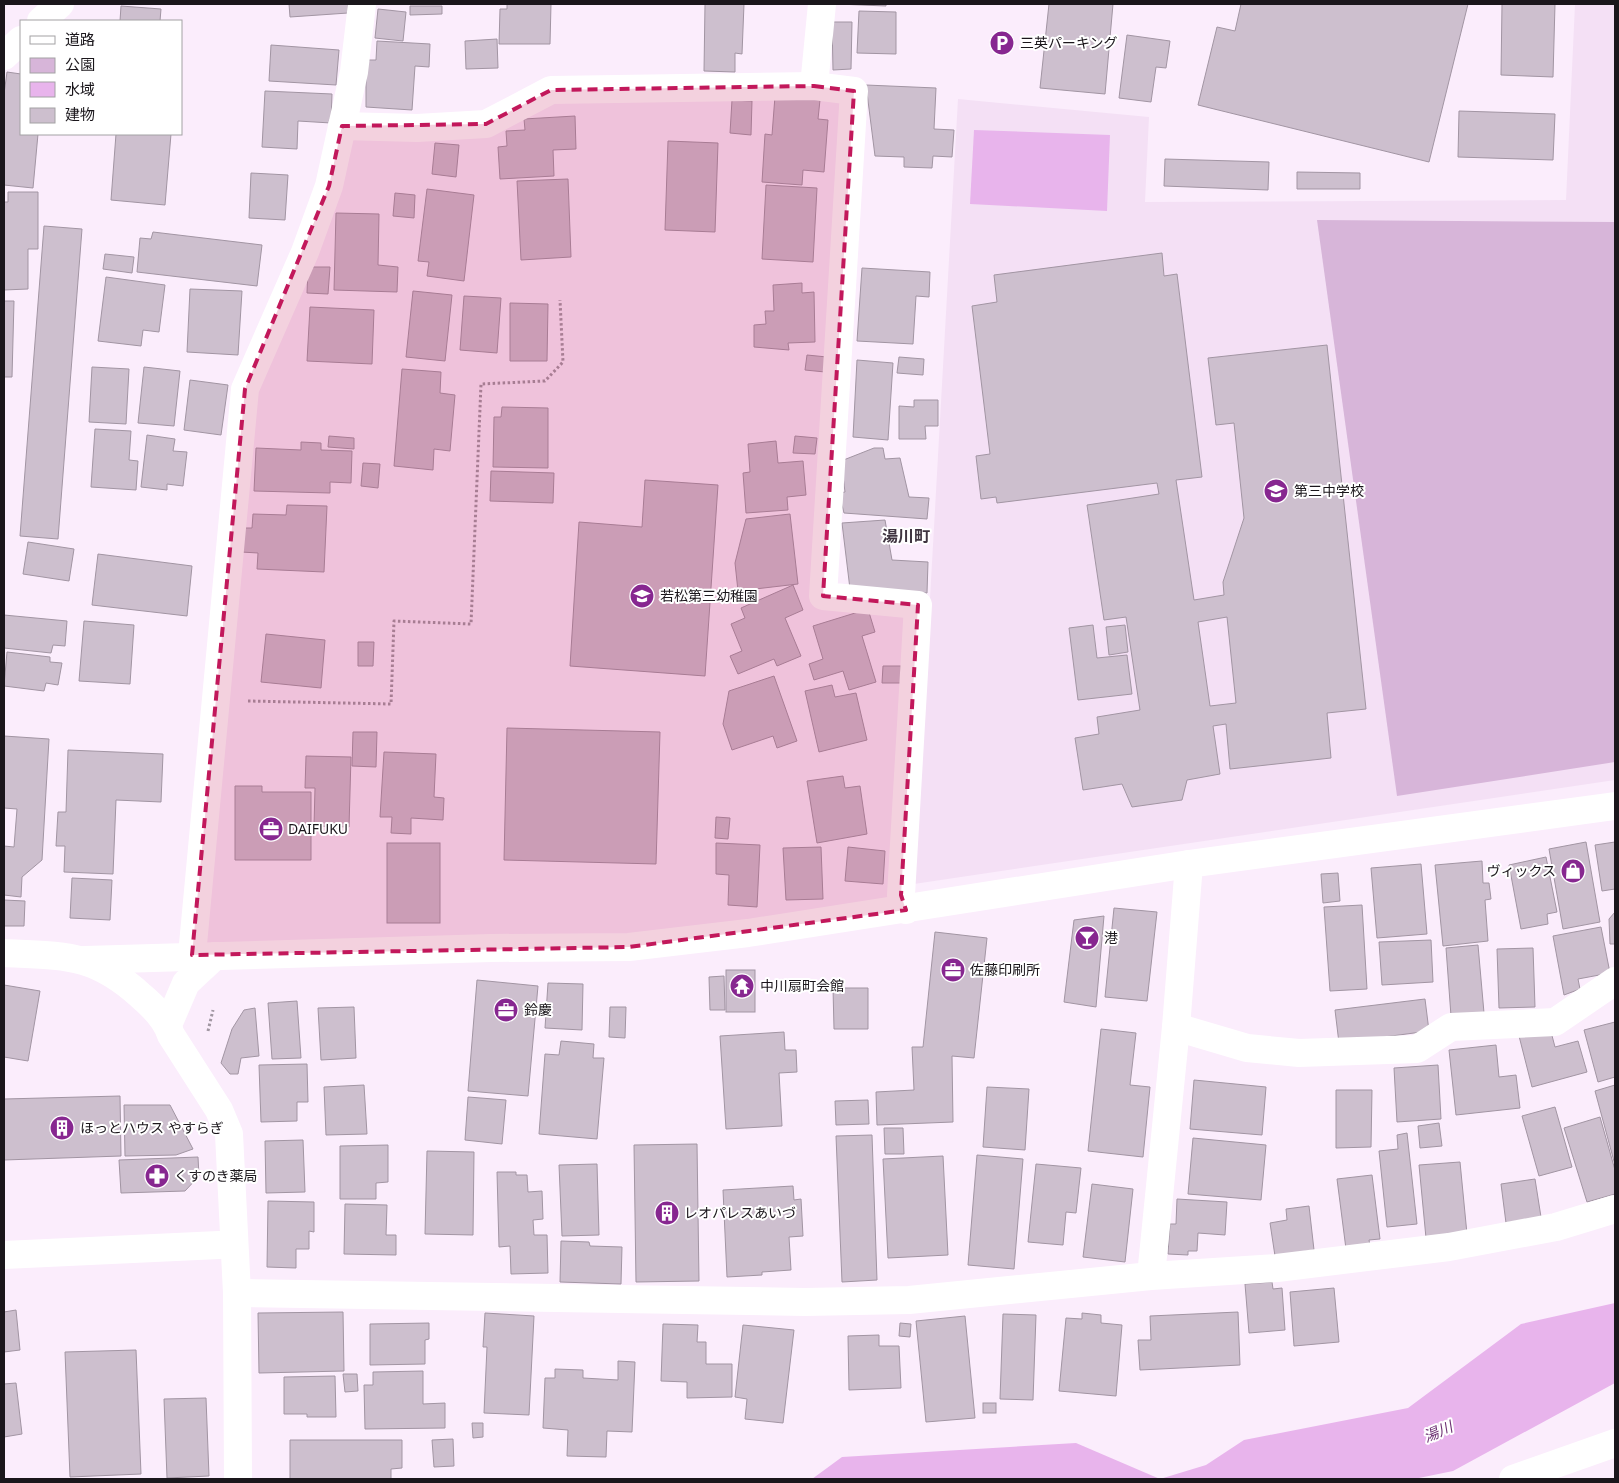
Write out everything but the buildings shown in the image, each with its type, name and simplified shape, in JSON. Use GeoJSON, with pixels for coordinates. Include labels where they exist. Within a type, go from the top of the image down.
{"type":"FeatureCollection","features":[{"type":"Feature","properties":{"kind":"street"},"geometry":{"type":"LineString","coordinates":[[42,20],[60,4]]}},
{"type":"Feature","properties":{"kind":"street"},"geometry":{"type":"LineString","coordinates":[[168,1025],[176,1002],[203,955],[215,700],[245,389],[305,252],[330,186],[354,72],[362,4]]}},
{"type":"Feature","properties":{"kind":"street"},"geometry":{"type":"LineString","coordinates":[[814,86],[822,4]]}},
{"type":"Feature","properties":{"kind":"street"},"geometry":{"type":"LineString","coordinates":[[4,56],[20,41]]}},
{"type":"Feature","properties":{"kind":"street"},"geometry":{"type":"LineString","coordinates":[[342,126],[417,128],[486,124],[551,90],[814,86],[854,91],[823,596],[918,605],[901,895],[906,910]]}},
{"type":"Feature","properties":{"kind":"street"},"geometry":{"type":"LineString","coordinates":[[85,960],[203,955],[491,948],[571,949],[629,947],[739,934],[906,910],[1189,864],[1615,806]]}},
{"type":"Feature","properties":{"kind":"street"},"geometry":{"type":"LineString","coordinates":[[1151,1276],[1176,1027],[1189,864]]}},
{"type":"Feature","properties":{"kind":"street"},"geometry":{"type":"LineString","coordinates":[[4,953],[66,956],[85,960],[104,968],[126,982],[168,1025],[175,1042],[219,1110],[229,1134],[237,1294],[238,1479]]}},
{"type":"Feature","properties":{"kind":"street"},"geometry":{"type":"LineString","coordinates":[[1176,1027],[1247,1048],[1299,1053],[1417,1049],[1451,1026],[1555,1022],[1615,981]]}},
{"type":"Feature","properties":{"kind":"street"},"geometry":{"type":"LineString","coordinates":[[237,1294],[257,1292],[806,1302],[909,1300],[1151,1276],[1278,1268],[1449,1247],[1556,1227],[1615,1209]]}},
{"type":"Feature","properties":{"kind":"street"},"geometry":{"type":"LineString","coordinates":[[4,1255],[219,1245]]}},
{"type":"Feature","properties":{"kind":"street"},"geometry":{"type":"LineString","coordinates":[[1513,1479],[1615,1443]]}},
{"type":"Feature","properties":{"kind":"path"},"geometry":{"type":"LineString","coordinates":[[215,700],[391,704],[394,621],[471,624],[481,384],[545,381],[564,362],[560,300]]}},
{"type":"Feature","properties":{"kind":"highlighted area"},"geometry":{"type":"Polygon","coordinates":[[[814,86],[854,91],[823,596],[918,605],[901,895],[906,910],[629,947],[192,955],[245,389],[329,186],[342,126],[486,124],[551,90],[814,86]]]}},
{"type":"Feature","properties":{"kind":"shaded area","name":"第三中学校"},"geometry":{"type":"Polygon","coordinates":[[[1575,4],[1615,4],[1615,780],[914,884],[958,99],[1149,117],[1145,202],[1566,200],[1575,4]]]}},
{"type":"Feature","properties":{"kind":"green space"},"geometry":{"type":"Polygon","coordinates":[[[1317,220],[1615,222],[1615,762],[1397,796],[1317,220]]]}},
{"type":"Feature","properties":{"kind":"water"},"geometry":{"type":"Polygon","coordinates":[[[974,130],[1110,135],[1107,211],[970,204],[974,130]]]}},
{"type":"Feature","properties":{"kind":"water","name":"湯川"},"geometry":{"type":"Polygon","coordinates":[[[1615,1303],[1615,1383],[1453,1471],[1414,1479],[1160,1479],[1206,1465],[1244,1440],[1408,1408],[1521,1324],[1615,1303]]]}},
{"type":"Feature","properties":{"kind":"water"},"geometry":{"type":"Polygon","coordinates":[[[1076,1443],[1160,1479],[812,1479],[842,1457],[1076,1443]]]}},
{"type":"Feature","properties":{"kind":"place","name":"三英パーキング"},"geometry":{"type":"Point","coordinates":[1002,43]}},
{"type":"Feature","properties":{"kind":"place","name":"第三中学校"},"geometry":{"type":"Point","coordinates":[1276,491]}},
{"type":"Feature","properties":{"kind":"place","name":"若松第三幼稚園"},"geometry":{"type":"Point","coordinates":[642,596]}},
{"type":"Feature","properties":{"kind":"place","name":"DAIFUKU"},"geometry":{"type":"Point","coordinates":[271,829]}},
{"type":"Feature","properties":{"kind":"place","name":"ヴィックス"},"geometry":{"type":"Point","coordinates":[1573,871]}},
{"type":"Feature","properties":{"kind":"place","name":"港"},"geometry":{"type":"Point","coordinates":[1087,938]}},
{"type":"Feature","properties":{"kind":"place","name":"佐藤印刷所"},"geometry":{"type":"Point","coordinates":[953,970]}},
{"type":"Feature","properties":{"kind":"place","name":"中川扇町会館"},"geometry":{"type":"Point","coordinates":[742,986]}},
{"type":"Feature","properties":{"kind":"place","name":"鈴慶"},"geometry":{"type":"Point","coordinates":[506,1010]}},
{"type":"Feature","properties":{"kind":"place","name":"ほっとハウス やすらぎ"},"geometry":{"type":"Point","coordinates":[62,1128]}},
{"type":"Feature","properties":{"kind":"place","name":"くすのき薬局"},"geometry":{"type":"Point","coordinates":[157,1176]}},
{"type":"Feature","properties":{"kind":"place","name":"レオパレスあいづ"},"geometry":{"type":"Point","coordinates":[667,1213]}},
{"type":"Feature","properties":{"kind":"district","name":"湯川町"},"geometry":{"type":"Point","coordinates":[906,536]}}]}
